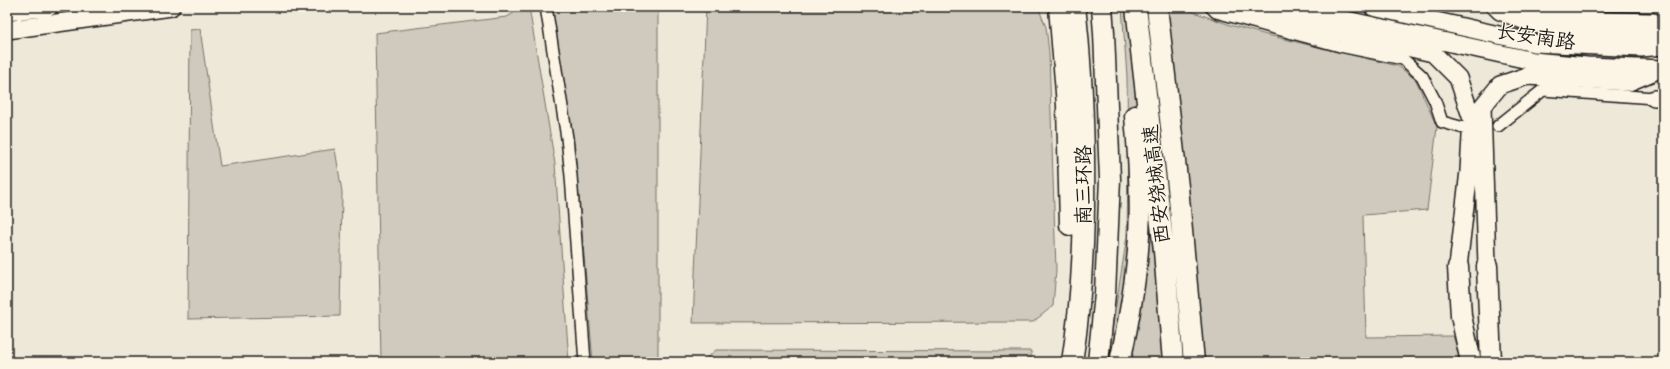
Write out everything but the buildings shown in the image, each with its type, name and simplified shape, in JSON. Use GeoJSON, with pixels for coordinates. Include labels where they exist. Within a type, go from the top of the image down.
{"type":"FeatureCollection","features":[{"type":"Feature","properties":{"kind":"highway"},"geometry":{"type":"LineString","coordinates":[[1058,7],[1068,105],[1071,203],[1066,362]]}},
{"type":"Feature","properties":{"kind":"highway","name":"南三环路"},"geometry":{"type":"LineString","coordinates":[[1075,7],[1079,37],[1083,101],[1086,362]]}},
{"type":"Feature","properties":{"kind":"highway","name":"南三环路"},"geometry":{"type":"LineString","coordinates":[[1072,362],[1085,317],[1097,212],[1096,120],[1092,41],[1088,7]]}},
{"type":"Feature","properties":{"kind":"highway"},"geometry":{"type":"LineString","coordinates":[[1098,362],[1105,294],[1110,180],[1102,7]]}},
{"type":"Feature","properties":{"kind":"highway","name":"西安绕城高速"},"geometry":{"type":"LineString","coordinates":[[1136,7],[1164,251],[1173,362]]}},
{"type":"Feature","properties":{"kind":"highway","name":"西安绕城高速"},"geometry":{"type":"LineString","coordinates":[[1157,7],[1177,179],[1194,362]]}},
{"type":"Feature","properties":{"kind":"highway"},"geometry":{"type":"LineString","coordinates":[[1120,362],[1126,333],[1138,250],[1140,168],[1134,101],[1139,36]]}},
{"type":"Feature","properties":{"kind":"highway"},"geometry":{"type":"LineString","coordinates":[[1487,266],[1491,362]]}},
{"type":"Feature","properties":{"kind":"highway"},"geometry":{"type":"LineString","coordinates":[[1458,267],[1460,316],[1470,362]]}},
{"type":"Feature","properties":{"kind":"highway"},"geometry":{"type":"LineString","coordinates":[[1192,333],[1199,362]]}},
{"type":"Feature","properties":{"kind":"main road"},"geometry":{"type":"LineString","coordinates":[[7,12],[49,7]]}},
{"type":"Feature","properties":{"kind":"main road"},"geometry":{"type":"LineString","coordinates":[[7,30],[170,7]]}},
{"type":"Feature","properties":{"kind":"main road"},"geometry":{"type":"LineString","coordinates":[[1241,7],[1259,14],[1433,53],[1458,78],[1472,119],[1469,171],[1458,267]]}},
{"type":"Feature","properties":{"kind":"main road","name":"长安南路"},"geometry":{"type":"LineString","coordinates":[[1287,7],[1533,61],[1587,66],[1662,69]]}},
{"type":"Feature","properties":{"kind":"main road","name":"长安南路"},"geometry":{"type":"LineString","coordinates":[[1373,7],[1534,43],[1641,48],[1663,46]]}},
{"type":"Feature","properties":{"kind":"main road"},"geometry":{"type":"LineString","coordinates":[[1496,7],[1500,11],[1534,24],[1573,28],[1663,32]]}},
{"type":"Feature","properties":{"kind":"main road"},"geometry":{"type":"LineString","coordinates":[[1487,266],[1482,108],[1500,85],[1527,76],[1629,82],[1662,69]]}},
{"type":"Feature","properties":{"kind":"street"},"geometry":{"type":"LineString","coordinates":[[546,7],[572,176],[585,362]]}},
{"type":"Feature","properties":{"kind":"street"},"geometry":{"type":"LineString","coordinates":[[1211,7],[1216,12],[1340,46],[1403,60],[1422,76],[1435,102],[1442,122],[1464,128]]}},
{"type":"Feature","properties":{"kind":"street"},"geometry":{"type":"LineString","coordinates":[[1528,7],[1531,10],[1549,14],[1654,19],[1663,24]]}},
{"type":"Feature","properties":{"kind":"street"},"geometry":{"type":"LineString","coordinates":[[1498,126],[1544,90],[1660,97]]}},
{"type":"Feature","properties":{"kind":"shaded area"},"geometry":{"type":"Polygon","coordinates":[[[524,7],[529,7],[555,164],[569,362],[381,362],[375,33],[507,17],[524,7]]]}},
{"type":"Feature","properties":{"kind":"shaded area"},"geometry":{"type":"Polygon","coordinates":[[[549,7],[658,7],[658,362],[593,362],[575,150],[549,7]]]}},
{"type":"Feature","properties":{"kind":"shaded area"},"geometry":{"type":"Polygon","coordinates":[[[706,7],[1038,7],[1046,27],[1049,52],[1056,270],[1053,306],[1033,322],[693,323],[706,7]]]}},
{"type":"Feature","properties":{"kind":"shaded area"},"geometry":{"type":"Polygon","coordinates":[[[1122,7],[1180,7],[1230,25],[1263,34],[1398,66],[1416,80],[1437,127],[1427,210],[1363,215],[1366,337],[1453,336],[1462,362],[1107,362],[1127,236],[1127,77],[1122,7]]]}},
{"type":"Feature","properties":{"kind":"shaded area"},"geometry":{"type":"Polygon","coordinates":[[[200,29],[220,166],[335,149],[342,192],[340,316],[188,319],[190,30],[200,29]]]}},
{"type":"Feature","properties":{"kind":"shaded area"},"geometry":{"type":"Polygon","coordinates":[[[716,350],[1031,351],[1031,362],[702,362],[716,350]]]}}]}
